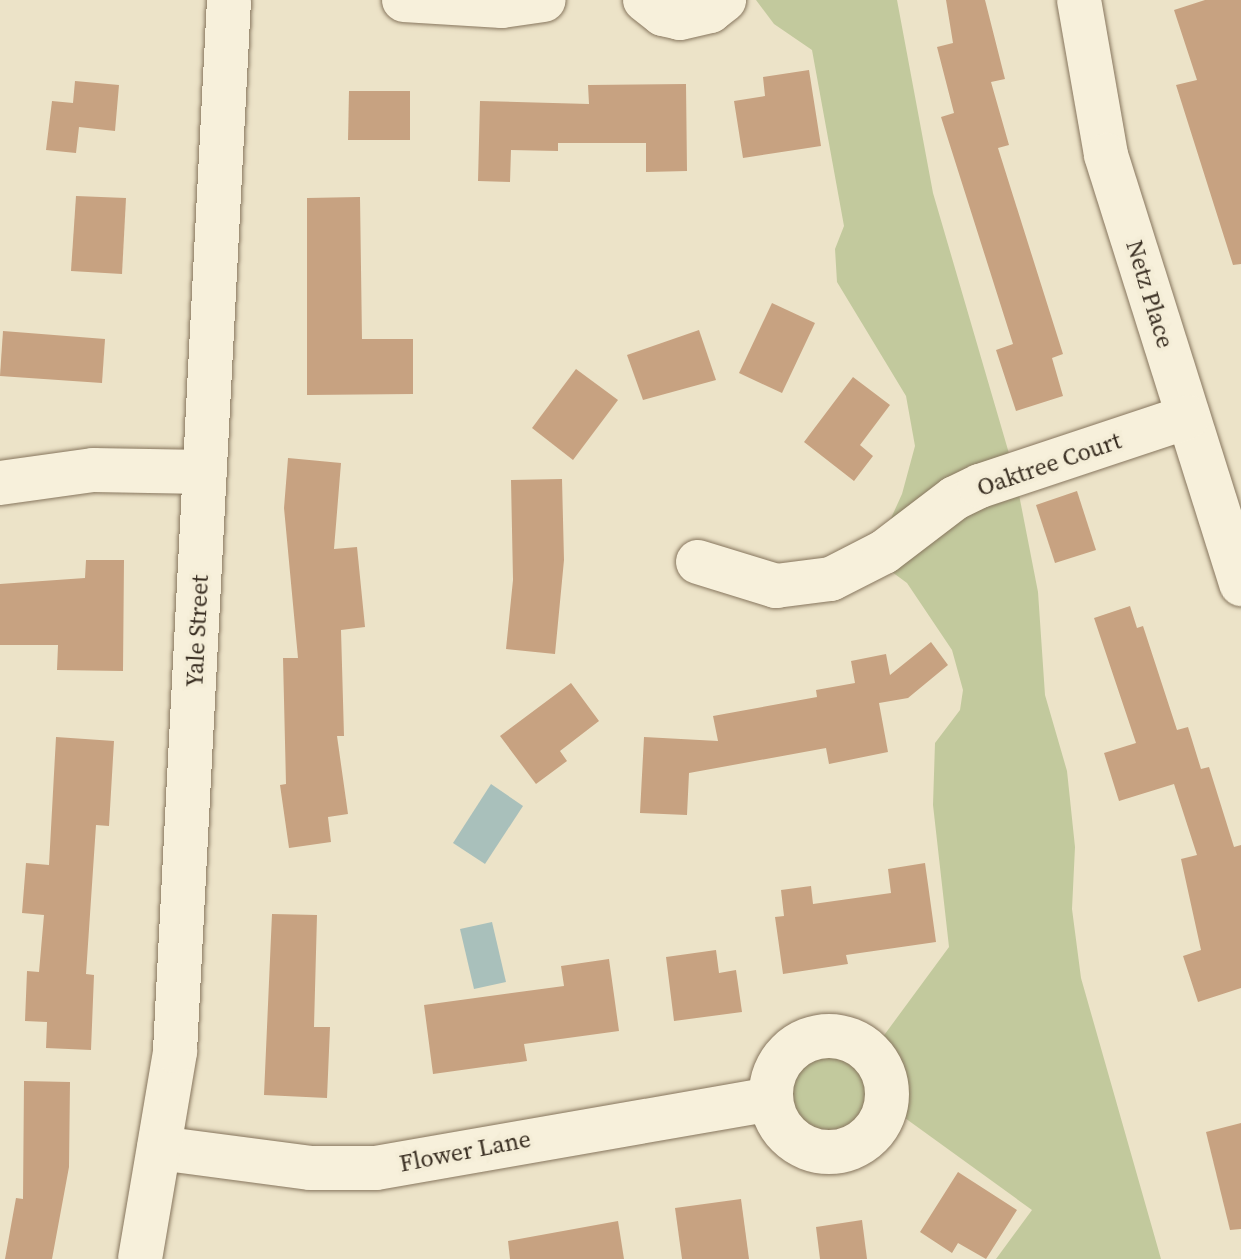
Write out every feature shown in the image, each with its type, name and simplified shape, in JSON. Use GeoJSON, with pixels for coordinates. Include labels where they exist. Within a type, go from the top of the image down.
{"type":"FeatureCollection","features":[{"type":"Feature","properties":{"kind":"street","name":"Yale Street"},"geometry":{"type":"LineString","coordinates":[[140,1259],[175,1051],[229,0]]}},
{"type":"Feature","properties":{"kind":"street"},"geometry":{"type":"LineString","coordinates":[[404,0],[502,6],[544,0]]}},
{"type":"Feature","properties":{"kind":"street"},"geometry":{"type":"LineString","coordinates":[[645,0],[663,14],[680,18],[710,11],[724,0]]}},
{"type":"Feature","properties":{"kind":"street","name":"Netz Place"},"geometry":{"type":"LineString","coordinates":[[1079,0],[1106,155],[1241,584]]}},
{"type":"Feature","properties":{"kind":"street","name":"Oaktree Court"},"geometry":{"type":"LineString","coordinates":[[698,562],[776,586],[831,579],[884,552],[955,498],[980,486],[1188,417]]}},
{"type":"Feature","properties":{"kind":"street"},"geometry":{"type":"LineString","coordinates":[[0,483],[93,470],[205,472]]}},
{"type":"Feature","properties":{"kind":"street","name":"Flower Lane"},"geometry":{"type":"LineString","coordinates":[[159,1148],[310,1168],[376,1168],[770,1099]]}},
{"type":"Feature","properties":{"kind":"green space"},"geometry":{"type":"Polygon","coordinates":[[[756,0],[897,0],[933,193],[1015,474],[1038,592],[1045,695],[1067,771],[1075,847],[1072,909],[1081,978],[1161,1259],[996,1259],[1032,1210],[887,1105],[868,1138],[832,1153],[797,1144],[774,1117],[772,1081],[789,1051],[804,1041],[839,1037],[871,1053],[949,947],[933,805],[935,743],[960,710],[963,690],[952,650],[907,583],[873,558],[902,494],[915,446],[906,396],[837,282],[835,249],[844,226],[812,50],[774,24],[756,0]]]}},
{"type":"Feature","properties":{"kind":"water"},"geometry":{"type":"Polygon","coordinates":[[[491,784],[523,806],[485,864],[453,843],[491,784]]]}},
{"type":"Feature","properties":{"kind":"water"},"geometry":{"type":"Polygon","coordinates":[[[492,922],[506,982],[474,989],[460,929],[492,922]]]}},
{"type":"Feature","properties":{"kind":"building"},"geometry":{"type":"Polygon","coordinates":[[[946,0],[985,0],[1005,79],[991,82],[1009,145],[998,148],[1063,354],[1052,358],[1063,396],[1016,411],[996,350],[1013,344],[941,117],[954,113],[937,47],[953,43],[946,0]]]}},
{"type":"Feature","properties":{"kind":"building"},"geometry":{"type":"Polygon","coordinates":[[[1205,0],[1241,0],[1241,264],[1233,265],[1176,85],[1197,80],[1174,10],[1205,0]]]}},
{"type":"Feature","properties":{"kind":"building"},"geometry":{"type":"Polygon","coordinates":[[[809,70],[821,146],[743,158],[734,101],[765,96],[763,77],[809,70]]]}},
{"type":"Feature","properties":{"kind":"building"},"geometry":{"type":"Polygon","coordinates":[[[75,81],[119,85],[115,131],[79,127],[76,153],[46,150],[52,101],[73,103],[75,81]]]}},
{"type":"Feature","properties":{"kind":"building"},"geometry":{"type":"Polygon","coordinates":[[[686,84],[687,171],[646,172],[646,143],[558,143],[558,151],[511,150],[510,182],[478,181],[480,101],[589,104],[588,85],[686,84]]]}},
{"type":"Feature","properties":{"kind":"building"},"geometry":{"type":"Polygon","coordinates":[[[349,91],[410,91],[410,140],[348,140],[349,91]]]}},
{"type":"Feature","properties":{"kind":"building"},"geometry":{"type":"Polygon","coordinates":[[[76,196],[126,198],[122,274],[71,271],[76,196]]]}},
{"type":"Feature","properties":{"kind":"building"},"geometry":{"type":"Polygon","coordinates":[[[360,197],[362,339],[413,339],[413,394],[307,395],[307,198],[360,197]]]}},
{"type":"Feature","properties":{"kind":"building"},"geometry":{"type":"Polygon","coordinates":[[[772,303],[815,323],[782,393],[739,373],[772,303]]]}},
{"type":"Feature","properties":{"kind":"building"},"geometry":{"type":"Polygon","coordinates":[[[699,330],[716,380],[643,400],[627,355],[699,330]]]}},
{"type":"Feature","properties":{"kind":"building"},"geometry":{"type":"Polygon","coordinates":[[[3,331],[105,339],[102,383],[0,376],[3,331]]]}},
{"type":"Feature","properties":{"kind":"building"},"geometry":{"type":"Polygon","coordinates":[[[576,369],[618,400],[573,460],[532,428],[576,369]]]}},
{"type":"Feature","properties":{"kind":"building"},"geometry":{"type":"Polygon","coordinates":[[[853,377],[890,405],[860,445],[873,456],[854,481],[804,442],[853,377]]]}},
{"type":"Feature","properties":{"kind":"building"},"geometry":{"type":"Polygon","coordinates":[[[288,458],[341,463],[334,549],[357,547],[365,627],[341,630],[344,736],[337,736],[348,814],[328,817],[331,842],[289,848],[280,785],[286,784],[283,658],[298,658],[284,508],[288,458]]]}},
{"type":"Feature","properties":{"kind":"building"},"geometry":{"type":"Polygon","coordinates":[[[562,479],[564,560],[555,654],[506,649],[513,580],[511,480],[562,479]]]}},
{"type":"Feature","properties":{"kind":"building"},"geometry":{"type":"Polygon","coordinates":[[[1077,491],[1096,550],[1055,563],[1036,505],[1077,491]]]}},
{"type":"Feature","properties":{"kind":"building"},"geometry":{"type":"Polygon","coordinates":[[[86,560],[124,560],[123,671],[57,670],[58,645],[0,645],[0,584],[85,578],[86,560]]]}},
{"type":"Feature","properties":{"kind":"building"},"geometry":{"type":"Polygon","coordinates":[[[1130,606],[1137,628],[1143,626],[1177,730],[1188,727],[1201,769],[1209,767],[1234,847],[1241,845],[1241,988],[1198,1002],[1183,956],[1201,950],[1181,859],[1197,855],[1174,784],[1119,801],[1104,753],[1136,743],[1094,618],[1130,606]]]}},
{"type":"Feature","properties":{"kind":"building"},"geometry":{"type":"Polygon","coordinates":[[[931,642],[948,665],[908,698],[879,703],[888,752],[829,764],[826,748],[689,773],[687,815],[640,813],[644,737],[718,741],[713,716],[817,697],[816,690],[855,683],[851,661],[886,654],[890,675],[931,642]]]}},
{"type":"Feature","properties":{"kind":"building"},"geometry":{"type":"Polygon","coordinates":[[[571,683],[599,721],[560,751],[567,761],[536,784],[500,736],[571,683]]]}},
{"type":"Feature","properties":{"kind":"building"},"geometry":{"type":"Polygon","coordinates":[[[56,737],[114,741],[109,826],[96,825],[86,974],[94,975],[91,1050],[46,1048],[47,1022],[25,1021],[27,971],[39,972],[44,915],[22,913],[26,863],[49,865],[56,737]]]}},
{"type":"Feature","properties":{"kind":"building"},"geometry":{"type":"Polygon","coordinates":[[[925,863],[936,942],[846,955],[848,964],[783,974],[775,917],[784,916],[781,890],[811,886],[813,904],[891,893],[888,869],[925,863]]]}},
{"type":"Feature","properties":{"kind":"building"},"geometry":{"type":"Polygon","coordinates":[[[272,914],[317,915],[314,1027],[330,1027],[327,1098],[264,1095],[272,914]]]}},
{"type":"Feature","properties":{"kind":"building"},"geometry":{"type":"Polygon","coordinates":[[[716,950],[719,973],[736,970],[742,1012],[674,1021],[666,957],[716,950]]]}},
{"type":"Feature","properties":{"kind":"building"},"geometry":{"type":"Polygon","coordinates":[[[609,959],[619,1031],[524,1044],[527,1061],[433,1074],[424,1005],[564,986],[561,966],[609,959]]]}},
{"type":"Feature","properties":{"kind":"building"},"geometry":{"type":"Polygon","coordinates":[[[24,1081],[70,1082],[69,1167],[52,1259],[5,1259],[16,1198],[23,1199],[24,1081]]]}},
{"type":"Feature","properties":{"kind":"building"},"geometry":{"type":"Polygon","coordinates":[[[1241,1123],[1241,1229],[1230,1230],[1206,1132],[1241,1123]]]}},
{"type":"Feature","properties":{"kind":"building"},"geometry":{"type":"Polygon","coordinates":[[[958,1172],[1017,1210],[986,1259],[958,1243],[952,1253],[920,1232],[958,1172]]]}},
{"type":"Feature","properties":{"kind":"building"},"geometry":{"type":"Polygon","coordinates":[[[741,1199],[749,1259],[682,1259],[675,1208],[741,1199]]]}},
{"type":"Feature","properties":{"kind":"building"},"geometry":{"type":"Polygon","coordinates":[[[862,1220],[867,1259],[820,1259],[816,1227],[862,1220]]]}},
{"type":"Feature","properties":{"kind":"building"},"geometry":{"type":"Polygon","coordinates":[[[618,1221],[624,1259],[510,1259],[508,1241],[618,1221]]]}}]}
